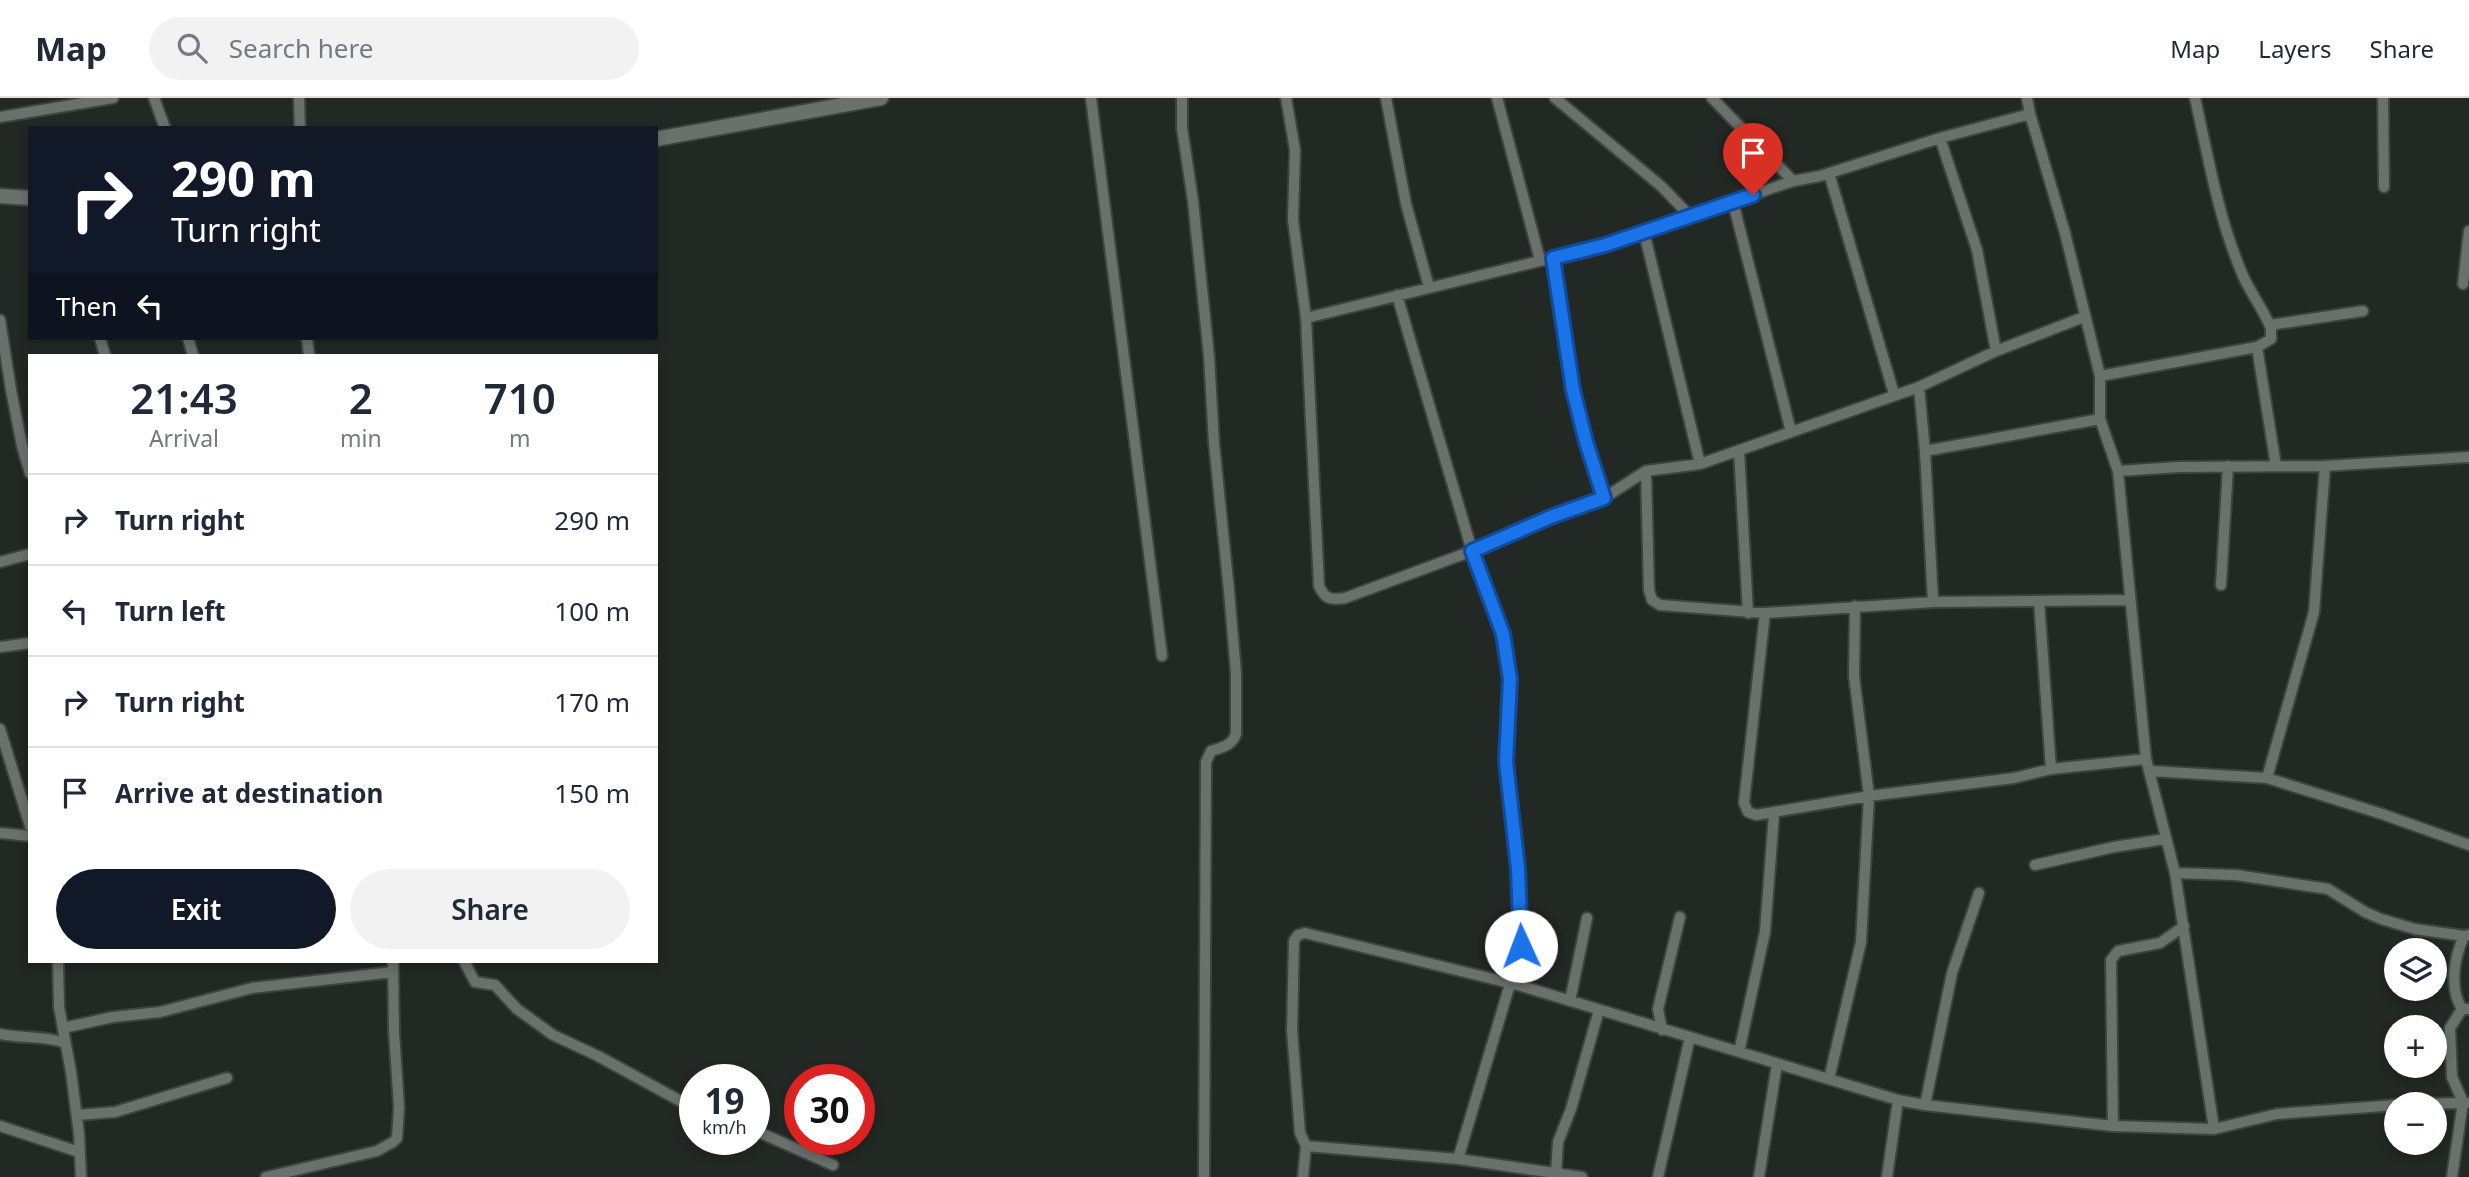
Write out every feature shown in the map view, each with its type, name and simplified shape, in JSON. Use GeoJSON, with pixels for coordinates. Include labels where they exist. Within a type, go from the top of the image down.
{"type":"FeatureCollection","features":[{"type":"Feature","properties":{"kind":"street"},"geometry":{"type":"LineString","coordinates":[[0,117],[113,98]]}},
{"type":"Feature","properties":{"kind":"street"},"geometry":{"type":"LineString","coordinates":[[154,98],[164,126]]}},
{"type":"Feature","properties":{"kind":"street"},"geometry":{"type":"LineString","coordinates":[[299,98],[300,126]]}},
{"type":"Feature","properties":{"kind":"street"},"geometry":{"type":"LineString","coordinates":[[658,139],[881,98]]}},
{"type":"Feature","properties":{"kind":"street"},"geometry":{"type":"LineString","coordinates":[[1091,98],[1162,656]]}},
{"type":"Feature","properties":{"kind":"street"},"geometry":{"type":"LineString","coordinates":[[1182,98],[1182,128],[1193,201],[1209,356],[1214,443],[1236,673],[1234,741],[1228,746],[1210,751],[1206,762],[1204,1177]]}},
{"type":"Feature","properties":{"kind":"street"},"geometry":{"type":"LineString","coordinates":[[1286,98],[1295,150],[1293,220],[1306,318],[1319,586],[1323,596],[1332,600],[1345,598],[1472,551],[1553,516],[1604,498],[1646,471],[1700,464],[1919,387],[1996,351],[2084,317]]}},
{"type":"Feature","properties":{"kind":"street"},"geometry":{"type":"LineString","coordinates":[[1386,98],[1406,204],[1429,287]]}},
{"type":"Feature","properties":{"kind":"street"},"geometry":{"type":"LineString","coordinates":[[1497,98],[1540,260]]}},
{"type":"Feature","properties":{"kind":"street"},"geometry":{"type":"LineString","coordinates":[[1555,98],[1661,186],[1691,217]]}},
{"type":"Feature","properties":{"kind":"street"},"geometry":{"type":"LineString","coordinates":[[1712,98],[1793,181]]}},
{"type":"Feature","properties":{"kind":"street"},"geometry":{"type":"LineString","coordinates":[[2027,98],[2066,233],[2099,376],[2100,419],[2118,471],[2146,759],[2175,873],[2214,1129]]}},
{"type":"Feature","properties":{"kind":"street"},"geometry":{"type":"LineString","coordinates":[[2099,376],[2257,347],[2271,339],[2270,325],[2241,271],[2229,236],[2195,98]]}},
{"type":"Feature","properties":{"kind":"street"},"geometry":{"type":"LineString","coordinates":[[2383,98],[2384,187]]}},
{"type":"Feature","properties":{"kind":"street"},"geometry":{"type":"LineString","coordinates":[[1306,318],[1553,258],[1691,217],[1793,181],[2030,114]]}},
{"type":"Feature","properties":{"kind":"street"},"geometry":{"type":"LineString","coordinates":[[1940,138],[1977,250],[1996,351]]}},
{"type":"Feature","properties":{"kind":"street"},"geometry":{"type":"LineString","coordinates":[[1829,173],[1894,394]]}},
{"type":"Feature","properties":{"kind":"street"},"geometry":{"type":"LineString","coordinates":[[0,196],[28,198]]}},
{"type":"Feature","properties":{"kind":"street"},"geometry":{"type":"LineString","coordinates":[[1733,202],[1791,432]]}},
{"type":"Feature","properties":{"kind":"street"},"geometry":{"type":"LineString","coordinates":[[2463,284],[2469,231]]}},
{"type":"Feature","properties":{"kind":"street"},"geometry":{"type":"LineString","coordinates":[[1644,232],[1700,464]]}},
{"type":"Feature","properties":{"kind":"street"},"geometry":{"type":"LineString","coordinates":[[1553,258],[1573,390],[1604,498]]}},
{"type":"Feature","properties":{"kind":"street"},"geometry":{"type":"LineString","coordinates":[[1398,295],[1472,551],[1503,634],[1510,679],[1506,762],[1518,869],[1521,946],[1514,984],[1458,1159]]}},
{"type":"Feature","properties":{"kind":"street"},"geometry":{"type":"LineString","coordinates":[[2270,325],[2363,311]]}},
{"type":"Feature","properties":{"kind":"street"},"geometry":{"type":"LineString","coordinates":[[0,320],[28,466]]}},
{"type":"Feature","properties":{"kind":"street"},"geometry":{"type":"LineString","coordinates":[[2257,347],[2276,466]]}},
{"type":"Feature","properties":{"kind":"street"},"geometry":{"type":"LineString","coordinates":[[1919,387],[1933,602]]}},
{"type":"Feature","properties":{"kind":"street"},"geometry":{"type":"LineString","coordinates":[[1925,451],[2100,419]]}},
{"type":"Feature","properties":{"kind":"street"},"geometry":{"type":"LineString","coordinates":[[1739,450],[1748,613]]}},
{"type":"Feature","properties":{"kind":"street"},"geometry":{"type":"LineString","coordinates":[[2118,471],[2228,466],[2325,466],[2469,457]]}},
{"type":"Feature","properties":{"kind":"street"},"geometry":{"type":"LineString","coordinates":[[2221,585],[2228,466]]}},
{"type":"Feature","properties":{"kind":"street"},"geometry":{"type":"LineString","coordinates":[[2267,778],[2314,612],[2325,466]]}},
{"type":"Feature","properties":{"kind":"street"},"geometry":{"type":"LineString","coordinates":[[1646,471],[1649,590],[1652,600],[1660,605],[1765,613],[1933,602],[2130,600]]}},
{"type":"Feature","properties":{"kind":"street"},"geometry":{"type":"LineString","coordinates":[[0,562],[28,555]]}},
{"type":"Feature","properties":{"kind":"street"},"geometry":{"type":"LineString","coordinates":[[2039,601],[2051,769]]}},
{"type":"Feature","properties":{"kind":"street"},"geometry":{"type":"LineString","coordinates":[[1829,1079],[1861,942],[1869,796],[1855,687],[1854,606]]}},
{"type":"Feature","properties":{"kind":"street"},"geometry":{"type":"LineString","coordinates":[[1765,613],[1744,803],[1748,811],[1756,816],[1869,796],[2014,778],[2051,769],[2146,759]]}},
{"type":"Feature","properties":{"kind":"street"},"geometry":{"type":"LineString","coordinates":[[0,647],[28,643]]}},
{"type":"Feature","properties":{"kind":"street"},"geometry":{"type":"LineString","coordinates":[[0,729],[28,820]]}},
{"type":"Feature","properties":{"kind":"street"},"geometry":{"type":"LineString","coordinates":[[2151,771],[2267,778],[2407,822],[2469,845]]}},
{"type":"Feature","properties":{"kind":"street"},"geometry":{"type":"LineString","coordinates":[[1739,1052],[1765,932],[1774,814]]}},
{"type":"Feature","properties":{"kind":"street"},"geometry":{"type":"LineString","coordinates":[[0,832],[28,836]]}},
{"type":"Feature","properties":{"kind":"street"},"geometry":{"type":"LineString","coordinates":[[2035,865],[2114,847],[2165,839]]}},
{"type":"Feature","properties":{"kind":"street"},"geometry":{"type":"LineString","coordinates":[[2175,873],[2236,875],[2328,889],[2381,919],[2415,929],[2466,935],[2455,956],[2456,999],[2465,1009],[2450,1028],[2452,1077],[2466,1103],[2452,1177]]}},
{"type":"Feature","properties":{"kind":"street"},"geometry":{"type":"LineString","coordinates":[[1925,1105],[1952,973],[1979,893]]}},
{"type":"Feature","properties":{"kind":"street"},"geometry":{"type":"LineString","coordinates":[[1662,1030],[1658,1009],[1680,917]]}},
{"type":"Feature","properties":{"kind":"street"},"geometry":{"type":"LineString","coordinates":[[1570,1001],[1587,918]]}},
{"type":"Feature","properties":{"kind":"street"},"geometry":{"type":"LineString","coordinates":[[2113,1126],[2110,960],[2118,951],[2160,943],[2183,926]]}},
{"type":"Feature","properties":{"kind":"street"},"geometry":{"type":"LineString","coordinates":[[1303,1177],[1306,1146],[1300,1133],[1292,1030],[1294,941],[1298,935],[1305,933],[1514,984],[1898,1100],[1925,1105],[2113,1126],[2214,1129],[2277,1114],[2384,1106]]}},
{"type":"Feature","properties":{"kind":"street"},"geometry":{"type":"LineString","coordinates":[[58,963],[58,990],[77,1115],[81,1177]]}},
{"type":"Feature","properties":{"kind":"street"},"geometry":{"type":"LineString","coordinates":[[465,963],[475,982],[495,985],[517,1009],[553,1035],[679,1100]]}},
{"type":"Feature","properties":{"kind":"street"},"geometry":{"type":"LineString","coordinates":[[63,1028],[113,1017],[160,1012],[252,988],[393,966],[399,1107],[397,1138],[377,1151],[266,1177]]}},
{"type":"Feature","properties":{"kind":"street"},"geometry":{"type":"LineString","coordinates":[[1556,1174],[1558,1142],[1571,1109],[1599,1010]]}},
{"type":"Feature","properties":{"kind":"street"},"geometry":{"type":"LineString","coordinates":[[0,1034],[51,1038],[65,1043]]}},
{"type":"Feature","properties":{"kind":"street"},"geometry":{"type":"LineString","coordinates":[[1658,1177],[1690,1037]]}},
{"type":"Feature","properties":{"kind":"street"},"geometry":{"type":"LineString","coordinates":[[1759,1177],[1777,1064]]}},
{"type":"Feature","properties":{"kind":"street"},"geometry":{"type":"LineString","coordinates":[[77,1115],[115,1112],[227,1078]]}},
{"type":"Feature","properties":{"kind":"street"},"geometry":{"type":"LineString","coordinates":[[1886,1177],[1898,1100]]}},
{"type":"Feature","properties":{"kind":"street"},"geometry":{"type":"LineString","coordinates":[[2447,1103],[2466,1103]]}},
{"type":"Feature","properties":{"kind":"street"},"geometry":{"type":"LineString","coordinates":[[0,1126],[79,1152]]}},
{"type":"Feature","properties":{"kind":"street"},"geometry":{"type":"LineString","coordinates":[[770,1137],[834,1165]]}},
{"type":"Feature","properties":{"kind":"street"},"geometry":{"type":"LineString","coordinates":[[1306,1146],[1458,1159],[1581,1177]]}},
{"type":"Feature","properties":{"kind":"route"},"geometry":{"type":"LineString","coordinates":[[1521,946],[1518,869],[1506,762],[1510,679],[1503,634],[1472,551],[1553,516],[1604,498],[1573,390],[1553,258],[1605,245],[1753,195]]}}]}
